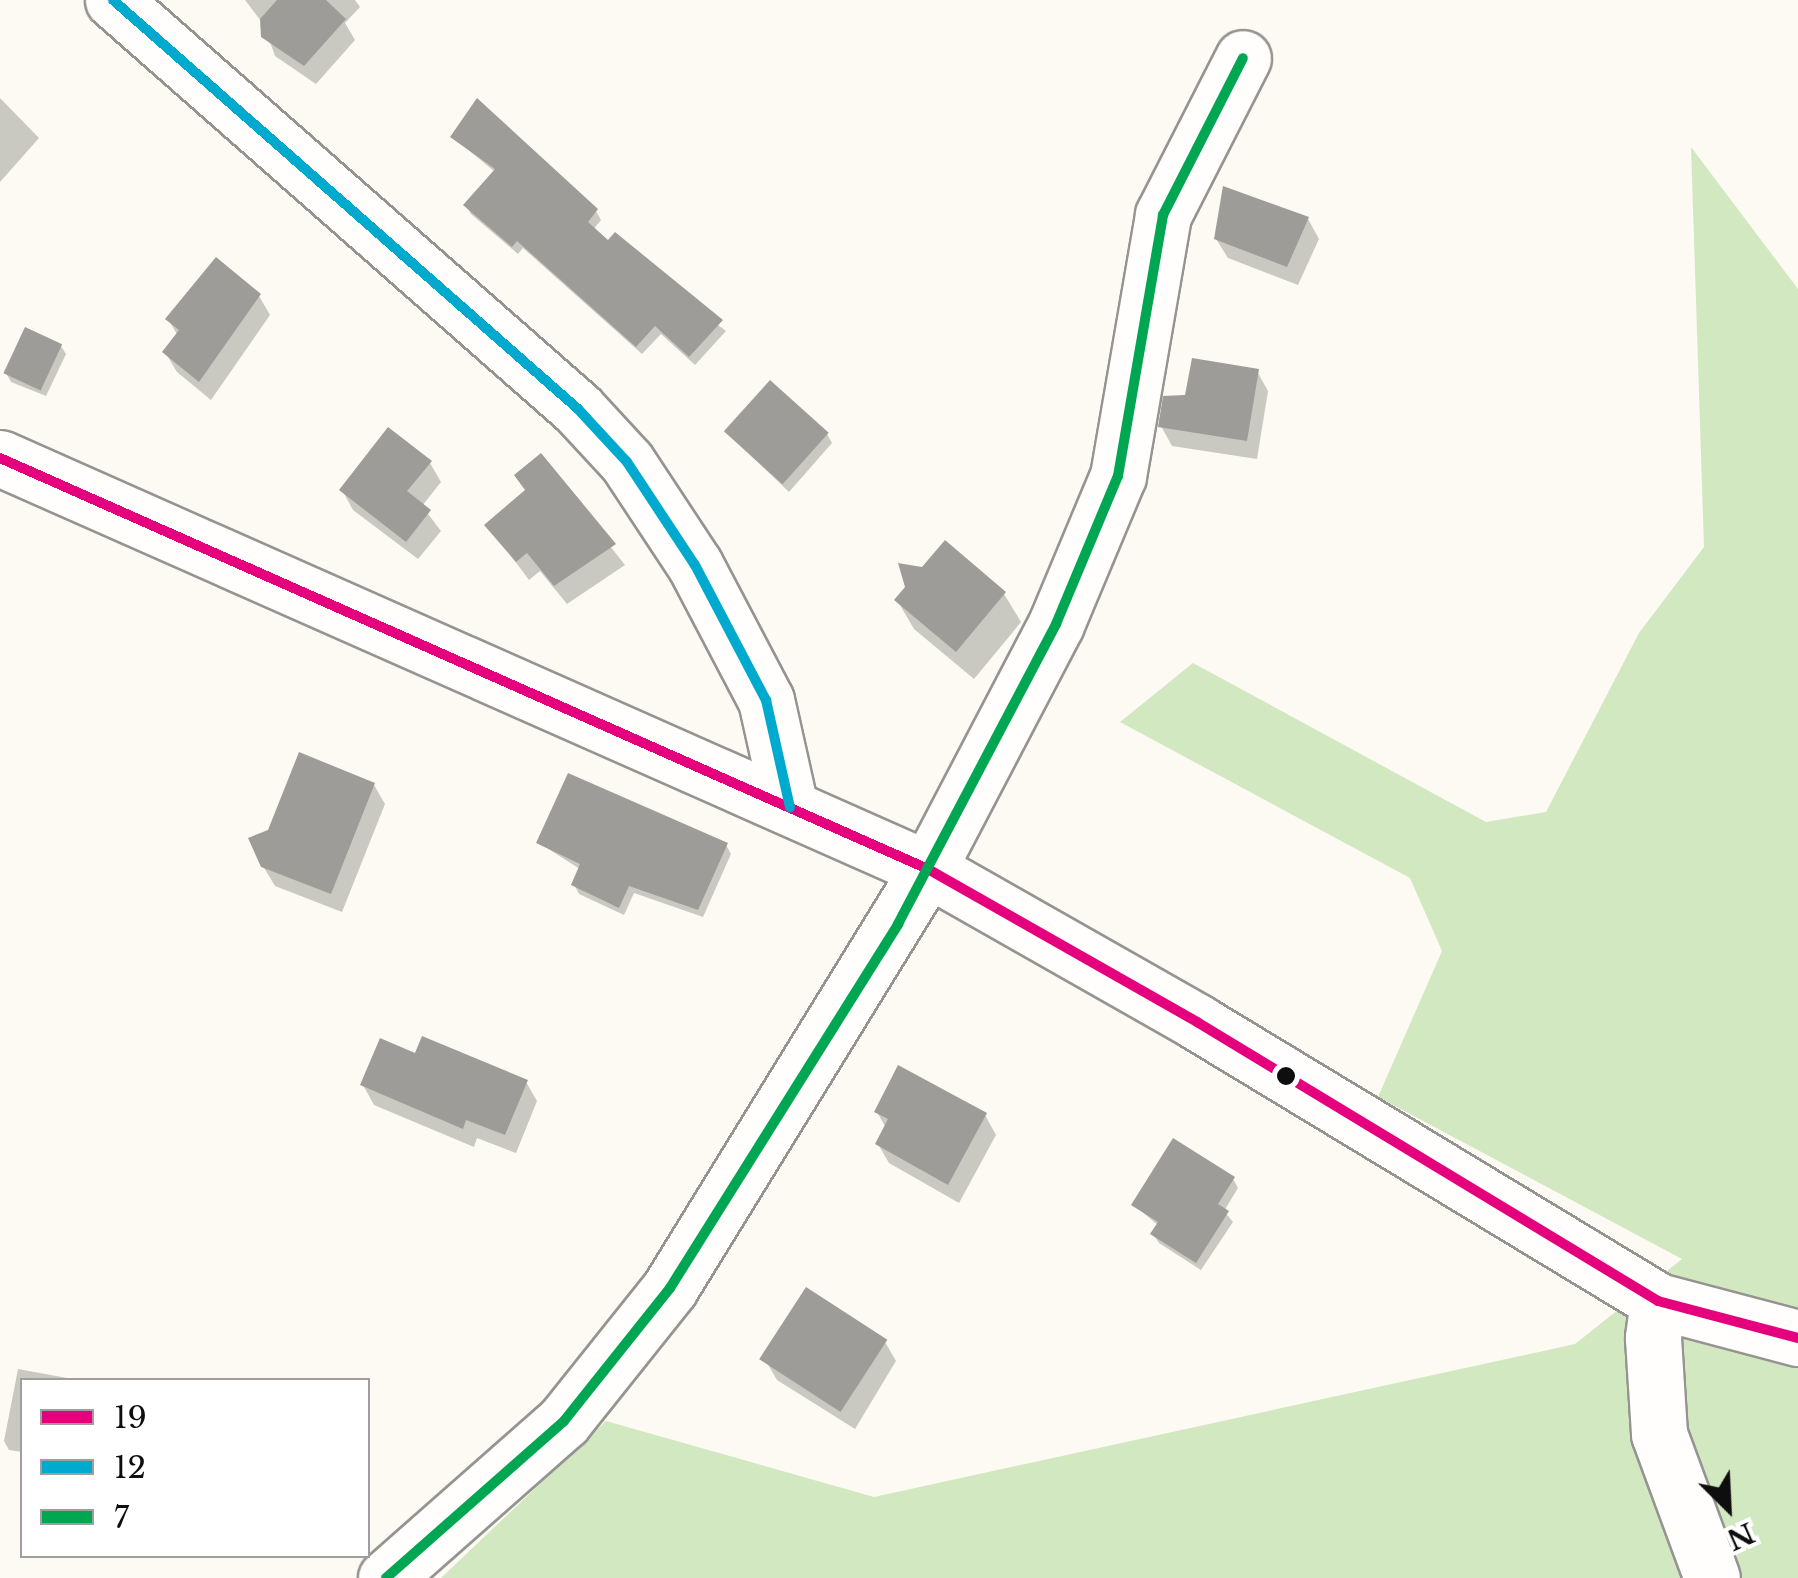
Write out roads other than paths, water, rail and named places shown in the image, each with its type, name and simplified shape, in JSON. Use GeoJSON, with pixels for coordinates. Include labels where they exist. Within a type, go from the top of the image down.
{"type":"FeatureCollection","features":[{"type":"Feature","properties":{"kind":"street"},"geometry":{"type":"LineString","coordinates":[[113,0],[578,409],[627,462],[695,565],[766,700],[790,807]]}},
{"type":"Feature","properties":{"kind":"street"},"geometry":{"type":"LineString","coordinates":[[386,1578],[564,1420],[670,1288],[928,869],[1056,624],[1118,476],[1163,215],[1243,58]]}},
{"type":"Feature","properties":{"kind":"street"},"geometry":{"type":"LineString","coordinates":[[0,458],[928,869],[1196,1022],[1658,1301],[1798,1338]]}},
{"type":"Feature","properties":{"kind":"street"},"geometry":{"type":"LineString","coordinates":[[1658,1301],[1653,1338],[1659,1434],[1712,1578]]}}]}
